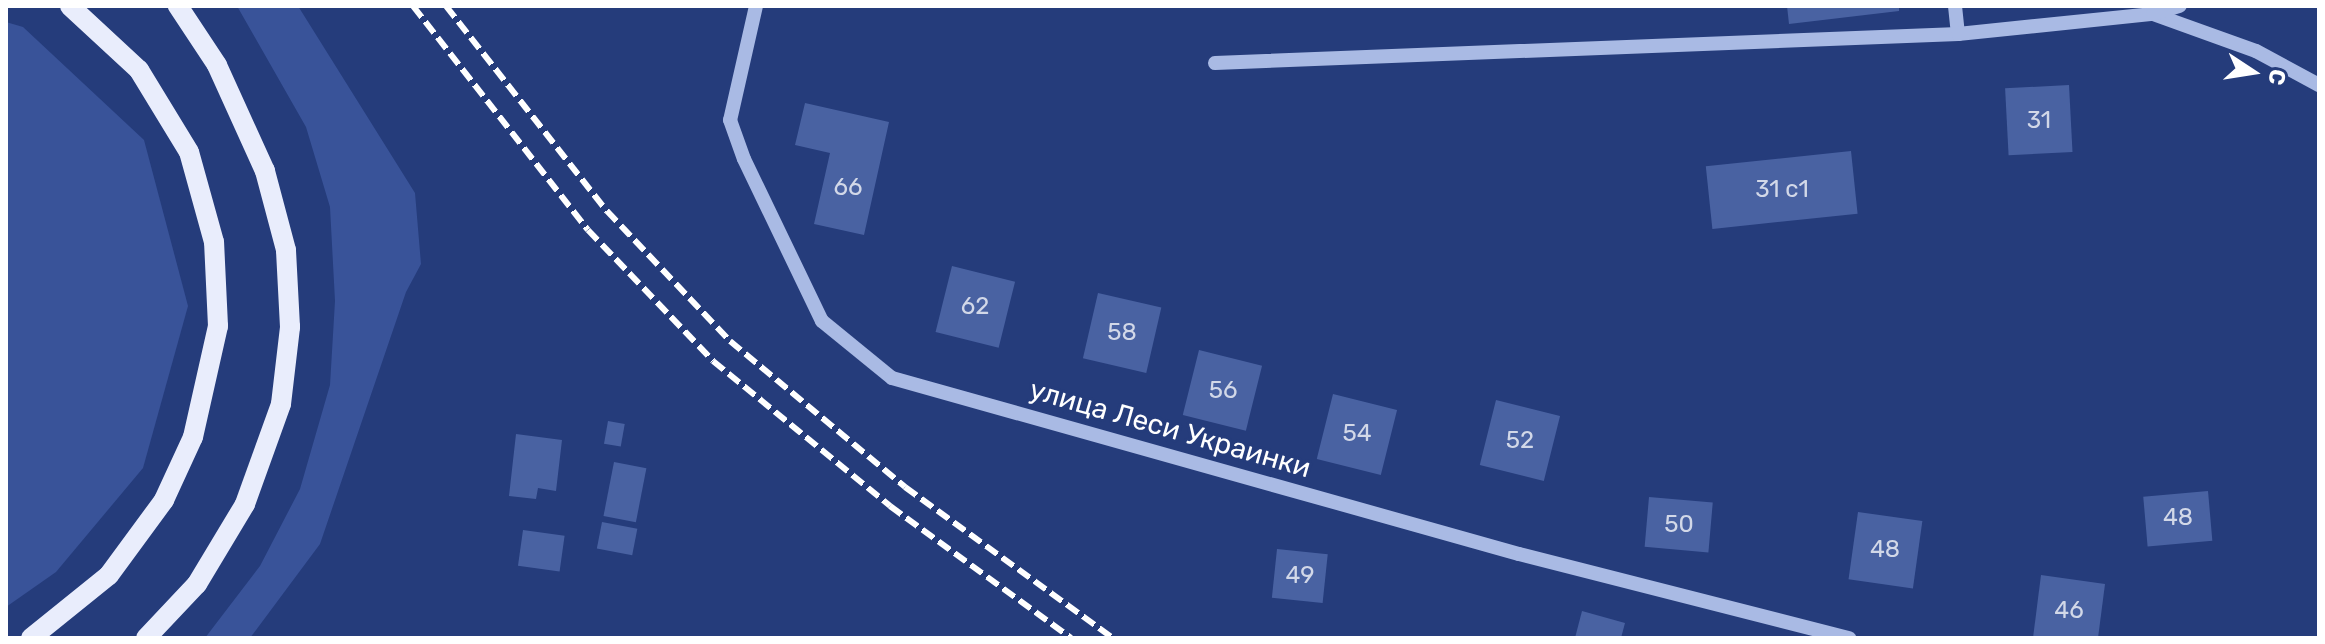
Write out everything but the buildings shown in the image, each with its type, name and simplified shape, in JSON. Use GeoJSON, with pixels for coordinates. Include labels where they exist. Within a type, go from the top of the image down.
{"type":"FeatureCollection","features":[{"type":"Feature","properties":{"kind":"main road"},"geometry":{"type":"LineString","coordinates":[[31,638],[109,575],[164,500],[193,437],[218,326],[214,242],[189,152],[139,70],[70,6]]}},
{"type":"Feature","properties":{"kind":"main road"},"geometry":{"type":"LineString","coordinates":[[146,638],[197,584],[251,489],[281,404],[290,327],[286,250],[265,171],[217,65],[178,6]]}},
{"type":"Feature","properties":{"kind":"street","name":"улица Леси Украинки"},"geometry":{"type":"LineString","coordinates":[[756,6],[730,120],[744,159],[822,321],[892,378],[1519,554],[1849,638]]}},
{"type":"Feature","properties":{"kind":"street"},"geometry":{"type":"LineString","coordinates":[[1955,6],[1958,34]]}},
{"type":"Feature","properties":{"kind":"street"},"geometry":{"type":"LineString","coordinates":[[1215,63],[1958,34],[2153,14],[2180,6]]}},
{"type":"Feature","properties":{"kind":"street"},"geometry":{"type":"LineString","coordinates":[[2153,14],[2256,51],[2319,85]]}},
{"type":"Feature","properties":{"kind":"shaded area"},"geometry":{"type":"Polygon","coordinates":[[[237,6],[298,6],[415,193],[421,264],[406,292],[320,544],[250,638],[205,638],[260,566],[300,489],[330,385],[335,301],[330,207],[306,127],[237,6]]]}},
{"type":"Feature","properties":{"kind":"shaded area"},"geometry":{"type":"Polygon","coordinates":[[[6,22],[23,27],[144,140],[188,306],[143,468],[56,572],[6,607],[6,22]]]}},
{"type":"Feature","properties":{"kind":"railway"},"geometry":{"type":"LineString","coordinates":[[413,6],[588,230],[713,361],[890,506],[1071,638]]}},
{"type":"Feature","properties":{"kind":"railway"},"geometry":{"type":"LineString","coordinates":[[446,6],[607,211],[730,341],[905,487],[1113,638]]}}]}
